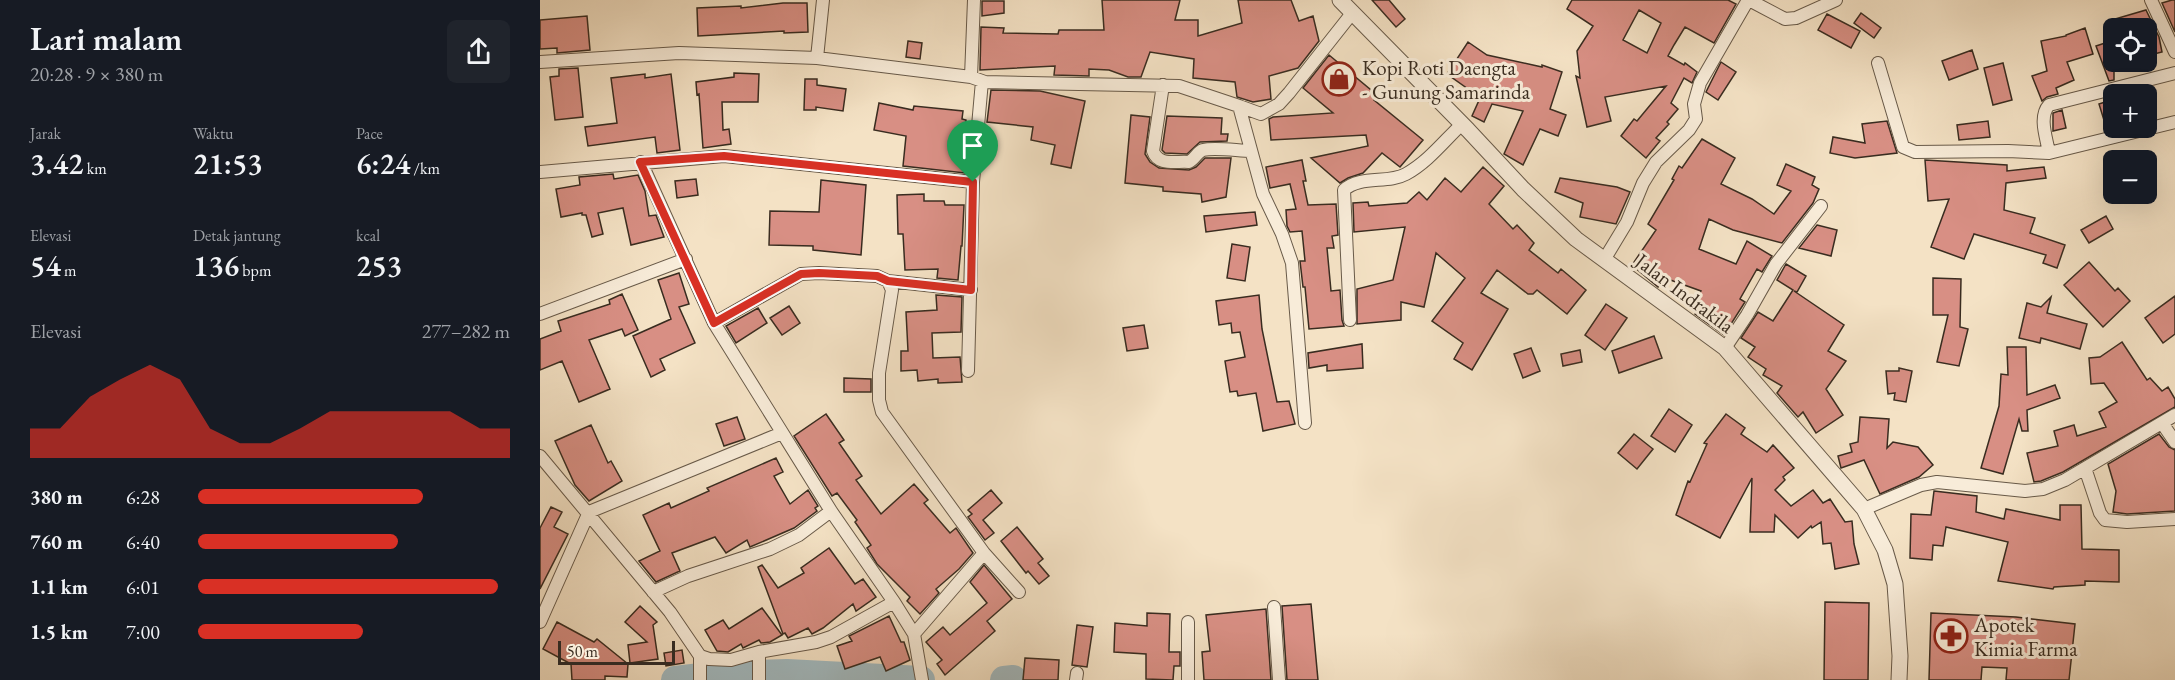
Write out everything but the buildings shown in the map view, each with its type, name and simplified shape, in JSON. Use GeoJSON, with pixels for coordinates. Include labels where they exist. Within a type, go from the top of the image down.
{"type":"FeatureCollection","features":[{"type":"Feature","properties":{"kind":"street"},"geometry":{"type":"LineString","coordinates":[[818,58],[823,0]]}},
{"type":"Feature","properties":{"kind":"street"},"geometry":{"type":"LineString","coordinates":[[968,371],[977,79],[974,0]]}},
{"type":"Feature","properties":{"kind":"street","name":"Jalan Indrakila"},"geometry":{"type":"LineString","coordinates":[[1341,0],[1523,189],[1576,239],[1725,348],[1864,509],[1885,550],[1895,584],[1900,656],[1899,680]]}},
{"type":"Feature","properties":{"kind":"street"},"geometry":{"type":"LineString","coordinates":[[1604,260],[1627,222],[1643,183],[1656,162],[1689,130],[1696,119],[1694,104],[1700,83],[1748,0],[1785,19],[1796,18],[1836,0]]}},
{"type":"Feature","properties":{"kind":"street"},"geometry":{"type":"LineString","coordinates":[[2151,0],[2175,52]]}},
{"type":"Feature","properties":{"kind":"street"},"geometry":{"type":"LineString","coordinates":[[540,62],[679,54],[818,58],[977,79],[1179,86],[1261,114],[1279,104],[1353,12]]}},
{"type":"Feature","properties":{"kind":"street"},"geometry":{"type":"LineString","coordinates":[[1878,63],[1902,147],[1915,152],[2049,153],[2175,122]]}},
{"type":"Feature","properties":{"kind":"street"},"geometry":{"type":"LineString","coordinates":[[2049,153],[2043,117],[2044,110],[2049,105],[2175,73]]}},
{"type":"Feature","properties":{"kind":"street"},"geometry":{"type":"LineString","coordinates":[[1163,85],[1153,151],[1158,159],[1189,162],[1203,150],[1251,151]]}},
{"type":"Feature","properties":{"kind":"street"},"geometry":{"type":"LineString","coordinates":[[1239,106],[1263,194],[1282,234],[1292,263],[1305,423]]}},
{"type":"Feature","properties":{"kind":"street"},"geometry":{"type":"LineString","coordinates":[[1350,320],[1344,190],[1353,184],[1388,177],[1397,178],[1406,174],[1424,162],[1462,124]]}},
{"type":"Feature","properties":{"kind":"street"},"geometry":{"type":"LineString","coordinates":[[540,172],[724,156],[973,182]]}},
{"type":"Feature","properties":{"kind":"street"},"geometry":{"type":"LineString","coordinates":[[640,162],[714,323],[831,511],[914,634],[922,680]]}},
{"type":"Feature","properties":{"kind":"street"},"geometry":{"type":"LineString","coordinates":[[1725,348],[1776,264],[1821,206]]}},
{"type":"Feature","properties":{"kind":"street"},"geometry":{"type":"LineString","coordinates":[[540,314],[686,259]]}},
{"type":"Feature","properties":{"kind":"street"},"geometry":{"type":"LineString","coordinates":[[714,323],[801,274],[877,276],[888,281],[971,290]]}},
{"type":"Feature","properties":{"kind":"street"},"geometry":{"type":"LineString","coordinates":[[888,281],[892,290],[879,373],[879,400],[882,412],[984,553],[1019,592]]}},
{"type":"Feature","properties":{"kind":"street"},"geometry":{"type":"LineString","coordinates":[[1864,509],[1921,485],[1937,482],[2025,491],[2043,489],[2065,480],[2175,415]]}},
{"type":"Feature","properties":{"kind":"street"},"geometry":{"type":"LineString","coordinates":[[2162,423],[2175,442]]}},
{"type":"Feature","properties":{"kind":"street"},"geometry":{"type":"LineString","coordinates":[[540,622],[589,512],[782,433]]}},
{"type":"Feature","properties":{"kind":"street"},"geometry":{"type":"LineString","coordinates":[[540,456],[589,512],[653,592],[700,658],[700,680]]}},
{"type":"Feature","properties":{"kind":"street"},"geometry":{"type":"LineString","coordinates":[[2085,468],[2100,513],[2105,520],[2127,522],[2175,519]]}},
{"type":"Feature","properties":{"kind":"street"},"geometry":{"type":"LineString","coordinates":[[653,592],[688,576],[771,549],[799,535],[831,511]]}},
{"type":"Feature","properties":{"kind":"street"},"geometry":{"type":"LineString","coordinates":[[914,634],[984,553]]}},
{"type":"Feature","properties":{"kind":"street"},"geometry":{"type":"LineString","coordinates":[[700,658],[721,661],[816,642],[831,637],[894,602]]}},
{"type":"Feature","properties":{"kind":"street"},"geometry":{"type":"LineString","coordinates":[[1274,607],[1279,680]]}},
{"type":"Feature","properties":{"kind":"street"},"geometry":{"type":"LineString","coordinates":[[1188,622],[1188,680]]}},
{"type":"Feature","properties":{"kind":"street"},"geometry":{"type":"LineString","coordinates":[[759,654],[759,680]]}},
{"type":"Feature","properties":{"kind":"waterway"},"geometry":{"type":"LineString","coordinates":[[675,680],[718,675],[787,673],[921,680]]}},
{"type":"Feature","properties":{"kind":"waterway"},"geometry":{"type":"LineString","coordinates":[[1004,680],[1013,679]]}},
{"type":"Feature","properties":{"kind":"place","name":"Kopi Roti Daengta - Gunung Samarinda"},"geometry":{"type":"Point","coordinates":[1339,79]}},
{"type":"Feature","properties":{"kind":"place","name":"Apotek Kimia Farma"},"geometry":{"type":"Point","coordinates":[1951,636]}},
{"type":"Feature","properties":{"kind":"route"},"geometry":{"type":"LineString","coordinates":[[724,156],[973,182],[971,290],[888,281],[877,276],[801,274],[714,323],[640,162],[724,156]]}}]}
